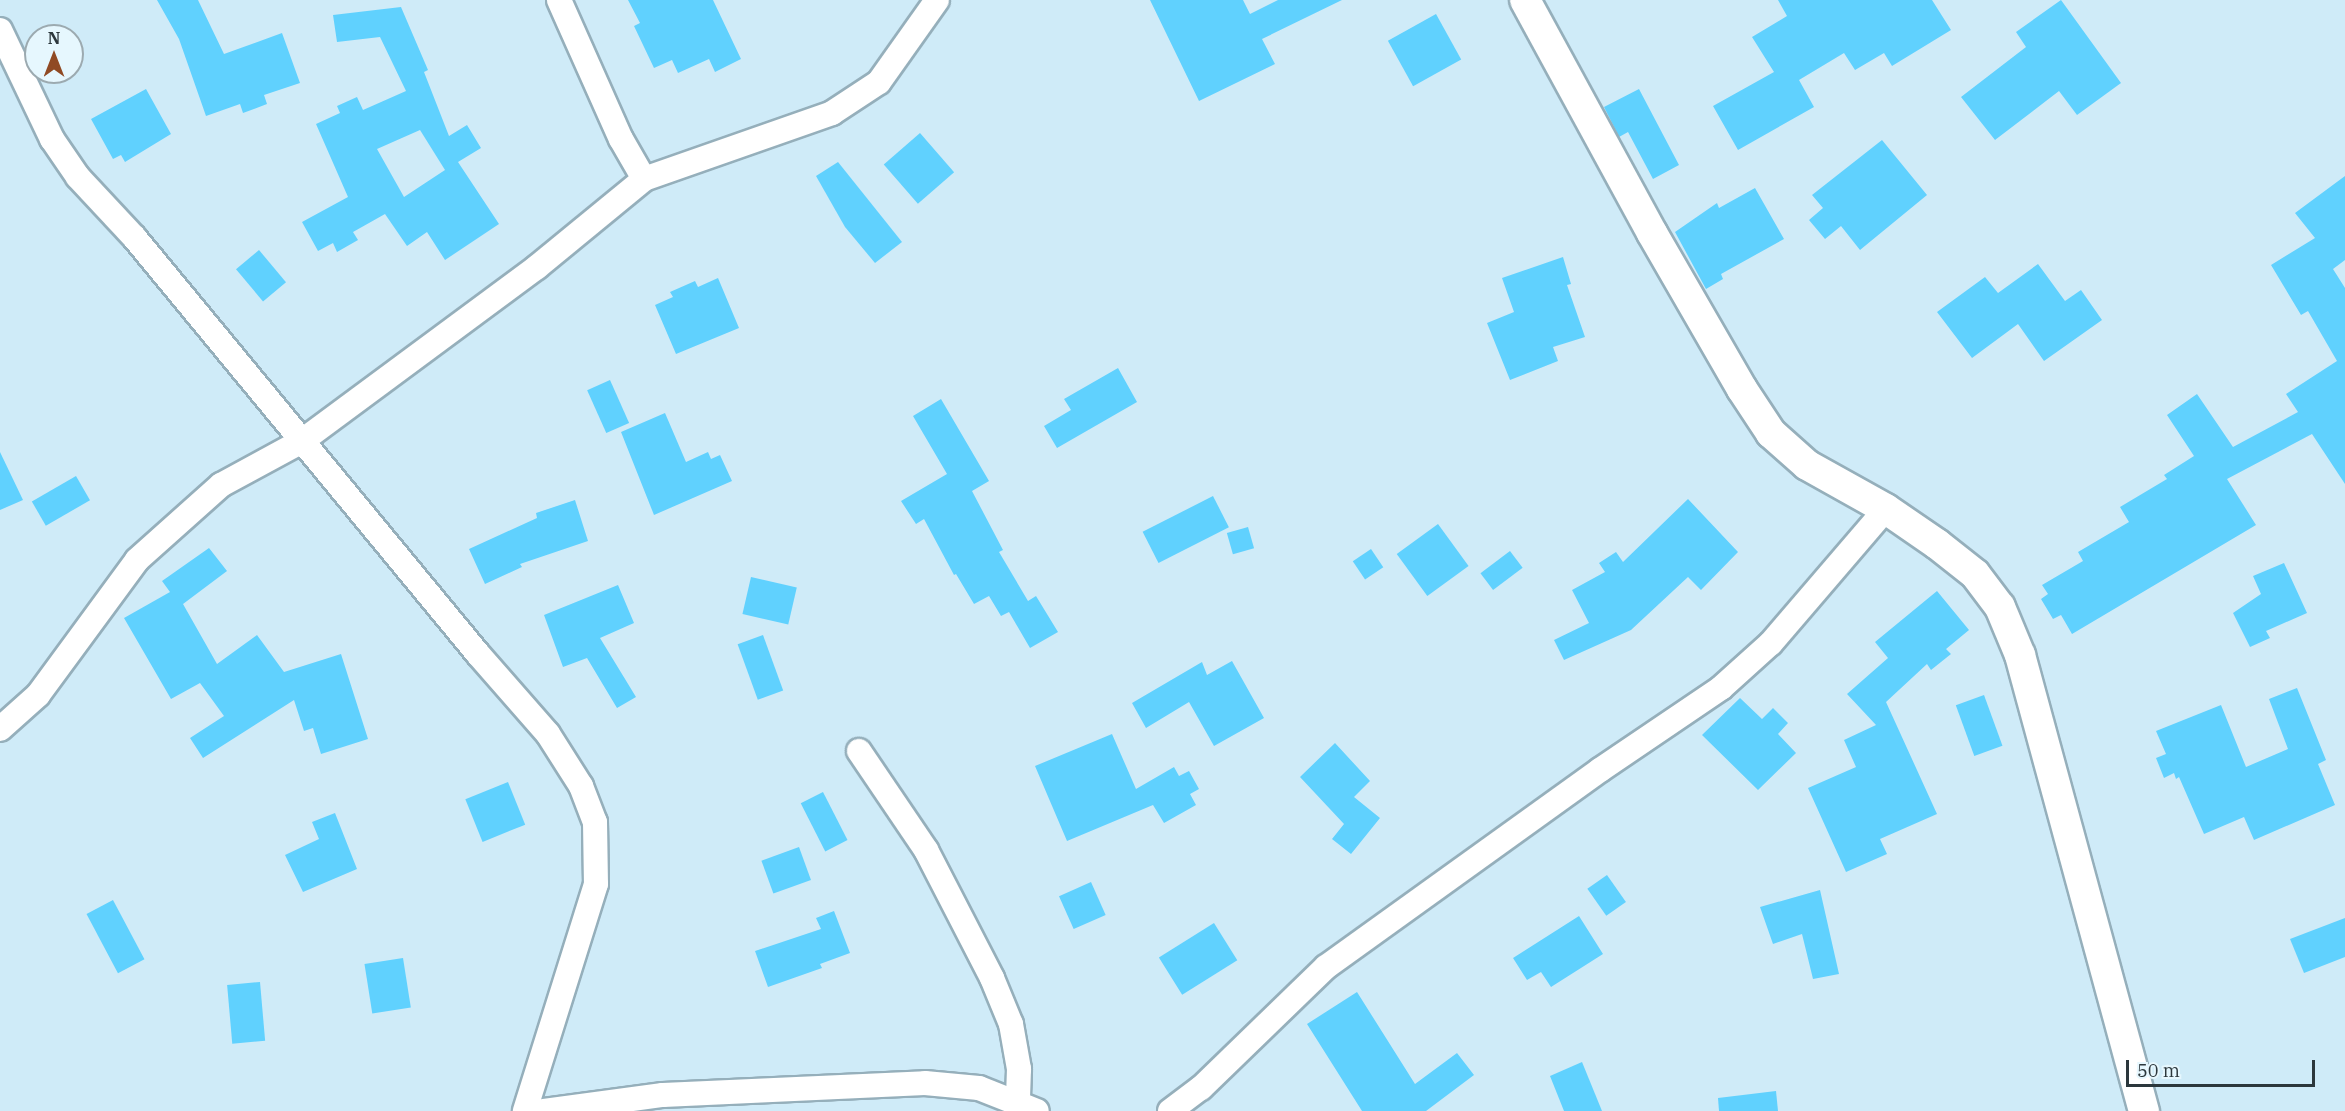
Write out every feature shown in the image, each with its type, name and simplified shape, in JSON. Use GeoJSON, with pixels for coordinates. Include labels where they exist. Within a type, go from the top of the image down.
{"type":"FeatureCollection","features":[{"type":"Feature","properties":{"kind":"street"},"geometry":{"type":"LineString","coordinates":[[559,0],[621,139],[644,179]]}},
{"type":"Feature","properties":{"kind":"street"},"geometry":{"type":"LineString","coordinates":[[0,729],[38,695],[137,560],[222,485],[302,441],[537,267],[644,179],[832,113],[879,82],[937,0]]}},
{"type":"Feature","properties":{"kind":"street"},"geometry":{"type":"LineString","coordinates":[[1525,0],[1652,233],[1742,389],[1771,433],[1807,465],[1886,508],[1975,574],[2000,607],[2020,655],[2144,1111]]}},
{"type":"Feature","properties":{"kind":"street"},"geometry":{"type":"LineString","coordinates":[[0,30],[52,139],[78,177],[134,237],[548,734],[581,786],[595,822],[596,884],[525,1111]]}},
{"type":"Feature","properties":{"kind":"street"},"geometry":{"type":"LineString","coordinates":[[1170,1111],[1201,1088],[1326,967],[1600,770],[1720,688],[1771,644],[1886,508]]}},
{"type":"Feature","properties":{"kind":"street"},"geometry":{"type":"LineString","coordinates":[[859,751],[926,850],[992,978],[1011,1024],[1028,1106]]}},
{"type":"Feature","properties":{"kind":"street"},"geometry":{"type":"LineString","coordinates":[[544,1111],[663,1095],[925,1083],[978,1088],[1028,1106]]}},
{"type":"Feature","properties":{"kind":"building"},"geometry":{"type":"Polygon","coordinates":[[[157,0],[198,0],[224,54],[282,33],[300,83],[264,95],[267,104],[243,113],[240,104],[206,116],[179,39],[157,0]]]}},
{"type":"Feature","properties":{"kind":"building"},"geometry":{"type":"Polygon","coordinates":[[[628,0],[713,0],[741,59],[715,72],[709,59],[678,73],[672,60],[654,68],[634,26],[640,23],[628,0]]]}},
{"type":"Feature","properties":{"kind":"building"},"geometry":{"type":"Polygon","coordinates":[[[1150,0],[1243,0],[1250,14],[1278,0],[1342,0],[1262,39],[1275,64],[1199,101],[1150,0]]]}},
{"type":"Feature","properties":{"kind":"building"},"geometry":{"type":"Polygon","coordinates":[[[1778,0],[1932,0],[1951,30],[1892,66],[1884,53],[1855,70],[1844,53],[1799,80],[1814,107],[1738,150],[1713,106],[1774,72],[1752,37],[1787,16],[1778,0]]]}},
{"type":"Feature","properties":{"kind":"building"},"geometry":{"type":"Polygon","coordinates":[[[2061,0],[2121,83],[2077,115],[2059,91],[1995,140],[1961,97],[2026,47],[2016,32],[2061,0]]]}},
{"type":"Feature","properties":{"kind":"building"},"geometry":{"type":"Polygon","coordinates":[[[401,7],[428,70],[424,72],[449,136],[467,125],[481,148],[458,162],[499,224],[445,260],[427,232],[407,246],[385,214],[353,232],[358,240],[337,252],[333,243],[318,251],[302,222],[348,197],[316,124],[340,113],[337,106],[357,97],[363,110],[406,91],[380,37],[337,42],[333,15],[401,7]],[[420,130],[377,149],[404,197],[445,170],[420,130]]]}},
{"type":"Feature","properties":{"kind":"building"},"geometry":{"type":"Polygon","coordinates":[[[1436,14],[1461,59],[1413,86],[1388,41],[1436,14]]]}},
{"type":"Feature","properties":{"kind":"building"},"geometry":{"type":"Polygon","coordinates":[[[146,89],[171,134],[125,162],[121,155],[113,159],[91,119],[146,89]]]}},
{"type":"Feature","properties":{"kind":"building"},"geometry":{"type":"Polygon","coordinates":[[[1639,89],[1679,165],[1653,179],[1628,132],[1619,137],[1604,107],[1639,89]]]}},
{"type":"Feature","properties":{"kind":"building"},"geometry":{"type":"Polygon","coordinates":[[[920,133],[954,172],[918,204],[884,164],[920,133]]]}},
{"type":"Feature","properties":{"kind":"building"},"geometry":{"type":"Polygon","coordinates":[[[1882,140],[1927,195],[1860,250],[1841,226],[1825,239],[1809,220],[1823,208],[1812,195],[1882,140]]]}},
{"type":"Feature","properties":{"kind":"building"},"geometry":{"type":"Polygon","coordinates":[[[838,162],[902,242],[875,263],[845,227],[816,176],[838,162]]]}},
{"type":"Feature","properties":{"kind":"building"},"geometry":{"type":"Polygon","coordinates":[[[2345,176],[2345,260],[2333,269],[2345,288],[2345,484],[2312,434],[2227,479],[2256,525],[2072,634],[2061,615],[2053,619],[2041,599],[2048,594],[2042,585],[2083,561],[2078,552],[2129,522],[2120,507],[2167,479],[2164,475],[2194,456],[2167,415],[2197,394],[2233,447],[2298,412],[2286,394],[2337,361],[2308,311],[2301,315],[2271,265],[2315,238],[2295,213],[2345,176]]]}},
{"type":"Feature","properties":{"kind":"building"},"geometry":{"type":"Polygon","coordinates":[[[1755,188],[1784,239],[1721,274],[1723,279],[1706,289],[1675,232],[1717,203],[1719,208],[1755,188]]]}},
{"type":"Feature","properties":{"kind":"building"},"geometry":{"type":"Polygon","coordinates":[[[259,250],[286,282],[263,301],[236,269],[259,250]]]}},
{"type":"Feature","properties":{"kind":"building"},"geometry":{"type":"Polygon","coordinates":[[[1563,257],[1571,284],[1567,285],[1585,337],[1553,347],[1558,361],[1510,380],[1487,323],[1514,312],[1502,278],[1563,257]]]}},
{"type":"Feature","properties":{"kind":"building"},"geometry":{"type":"Polygon","coordinates":[[[2038,264],[2065,301],[2081,290],[2102,320],[2044,361],[2018,324],[1972,358],[1937,312],[1985,277],[1998,293],[2038,264]]]}},
{"type":"Feature","properties":{"kind":"building"},"geometry":{"type":"Polygon","coordinates":[[[718,278],[739,328],[676,354],[655,305],[673,297],[670,292],[695,281],[698,287],[718,278]]]}},
{"type":"Feature","properties":{"kind":"building"},"geometry":{"type":"Polygon","coordinates":[[[1118,368],[1137,402],[1057,448],[1044,426],[1071,410],[1064,399],[1118,368]]]}},
{"type":"Feature","properties":{"kind":"building"},"geometry":{"type":"Polygon","coordinates":[[[610,380],[629,423],[606,433],[587,390],[610,380]]]}},
{"type":"Feature","properties":{"kind":"building"},"geometry":{"type":"Polygon","coordinates":[[[941,399],[989,481],[972,491],[1003,550],[999,552],[1028,601],[1036,596],[1058,632],[1030,648],[1009,612],[1001,616],[989,596],[974,604],[956,574],[954,575],[924,519],[916,524],[901,501],[947,474],[913,416],[941,399]]]}},
{"type":"Feature","properties":{"kind":"building"},"geometry":{"type":"Polygon","coordinates":[[[665,413],[686,462],[708,452],[711,459],[720,455],[732,481],[654,515],[621,432],[665,413]]]}},
{"type":"Feature","properties":{"kind":"building"},"geometry":{"type":"Polygon","coordinates":[[[0,452],[23,500],[0,510],[0,452]]]}},
{"type":"Feature","properties":{"kind":"building"},"geometry":{"type":"Polygon","coordinates":[[[76,476],[90,500],[46,526],[32,502],[76,476]]]}},
{"type":"Feature","properties":{"kind":"building"},"geometry":{"type":"Polygon","coordinates":[[[1213,496],[1229,527],[1159,563],[1143,532],[1213,496]]]}},
{"type":"Feature","properties":{"kind":"building"},"geometry":{"type":"Polygon","coordinates":[[[1688,499],[1738,552],[1701,590],[1688,577],[1631,630],[1564,660],[1554,640],[1589,623],[1572,590],[1605,572],[1599,563],[1616,552],[1623,562],[1688,499]]]}},
{"type":"Feature","properties":{"kind":"building"},"geometry":{"type":"Polygon","coordinates":[[[575,500],[588,541],[520,564],[522,567],[485,584],[469,549],[537,518],[536,513],[575,500]]]}},
{"type":"Feature","properties":{"kind":"building"},"geometry":{"type":"Polygon","coordinates":[[[1438,524],[1469,566],[1427,596],[1397,554],[1438,524]]]}},
{"type":"Feature","properties":{"kind":"building"},"geometry":{"type":"Polygon","coordinates":[[[1248,527],[1254,548],[1233,554],[1227,533],[1248,527]]]}},
{"type":"Feature","properties":{"kind":"building"},"geometry":{"type":"Polygon","coordinates":[[[209,548],[227,571],[183,604],[217,664],[257,635],[284,672],[341,654],[368,739],[321,754],[313,728],[304,731],[294,700],[203,758],[190,738],[224,716],[200,683],[171,699],[124,618],[170,592],[162,581],[209,548]]]}},
{"type":"Feature","properties":{"kind":"building"},"geometry":{"type":"Polygon","coordinates":[[[1371,549],[1383,567],[1365,580],[1353,561],[1371,549]]]}},
{"type":"Feature","properties":{"kind":"building"},"geometry":{"type":"Polygon","coordinates":[[[1510,551],[1523,568],[1493,590],[1480,573],[1510,551]]]}},
{"type":"Feature","properties":{"kind":"building"},"geometry":{"type":"Polygon","coordinates":[[[2284,563],[2307,613],[2266,631],[2270,638],[2250,647],[2233,613],[2261,594],[2253,576],[2284,563]]]}},
{"type":"Feature","properties":{"kind":"building"},"geometry":{"type":"Polygon","coordinates":[[[751,577],[797,588],[788,625],[742,614],[751,577]]]}},
{"type":"Feature","properties":{"kind":"building"},"geometry":{"type":"Polygon","coordinates":[[[618,585],[634,623],[600,638],[636,697],[617,708],[587,658],[563,667],[544,615],[618,585]]]}},
{"type":"Feature","properties":{"kind":"building"},"geometry":{"type":"Polygon","coordinates":[[[1937,591],[1969,630],[1946,649],[1951,654],[1931,670],[1927,664],[1886,702],[1937,814],[1880,839],[1887,854],[1846,872],[1808,788],[1856,767],[1844,740],[1876,725],[1847,694],[1888,658],[1875,642],[1937,591]]]}},
{"type":"Feature","properties":{"kind":"building"},"geometry":{"type":"Polygon","coordinates":[[[763,635],[783,690],[758,700],[738,644],[763,635]]]}},
{"type":"Feature","properties":{"kind":"building"},"geometry":{"type":"Polygon","coordinates":[[[1232,661],[1264,718],[1214,746],[1189,702],[1146,728],[1132,703],[1202,662],[1207,675],[1232,661]]]}},
{"type":"Feature","properties":{"kind":"building"},"geometry":{"type":"Polygon","coordinates":[[[2297,688],[2326,760],[2318,764],[2335,805],[2254,840],[2244,817],[2204,834],[2179,777],[2176,779],[2174,773],[2164,778],[2156,758],[2166,754],[2156,731],[2221,705],[2246,767],[2288,749],[2269,699],[2297,688]]]}},
{"type":"Feature","properties":{"kind":"building"},"geometry":{"type":"Polygon","coordinates":[[[1984,695],[2002,746],[1974,756],[1956,705],[1984,695]]]}},
{"type":"Feature","properties":{"kind":"building"},"geometry":{"type":"Polygon","coordinates":[[[1740,698],[1762,719],[1773,708],[1788,723],[1778,734],[1796,753],[1758,790],[1702,735],[1740,698]]]}},
{"type":"Feature","properties":{"kind":"building"},"geometry":{"type":"Polygon","coordinates":[[[1112,734],[1136,789],[1174,767],[1179,776],[1189,771],[1199,789],[1190,794],[1196,805],[1164,823],[1153,805],[1067,841],[1035,766],[1112,734]]]}},
{"type":"Feature","properties":{"kind":"building"},"geometry":{"type":"Polygon","coordinates":[[[1335,743],[1370,781],[1354,797],[1380,818],[1351,854],[1332,839],[1344,824],[1300,777],[1335,743]]]}},
{"type":"Feature","properties":{"kind":"building"},"geometry":{"type":"Polygon","coordinates":[[[508,782],[525,825],[483,842],[465,799],[508,782]]]}},
{"type":"Feature","properties":{"kind":"building"},"geometry":{"type":"Polygon","coordinates":[[[823,792],[848,840],[825,851],[801,803],[823,792]]]}},
{"type":"Feature","properties":{"kind":"building"},"geometry":{"type":"Polygon","coordinates":[[[335,813],[357,869],[303,892],[285,855],[319,839],[312,822],[335,813]]]}},
{"type":"Feature","properties":{"kind":"building"},"geometry":{"type":"Polygon","coordinates":[[[799,847],[811,880],[773,894],[761,861],[799,847]]]}},
{"type":"Feature","properties":{"kind":"building"},"geometry":{"type":"Polygon","coordinates":[[[1607,875],[1626,902],[1606,916],[1587,889],[1607,875]]]}},
{"type":"Feature","properties":{"kind":"building"},"geometry":{"type":"Polygon","coordinates":[[[1091,882],[1106,915],[1074,929],[1059,896],[1091,882]]]}},
{"type":"Feature","properties":{"kind":"building"},"geometry":{"type":"Polygon","coordinates":[[[1820,890],[1839,974],[1813,979],[1802,934],[1773,944],[1760,907],[1820,890]]]}},
{"type":"Feature","properties":{"kind":"building"},"geometry":{"type":"Polygon","coordinates":[[[113,900],[144,959],[118,973],[87,914],[113,900]]]}},
{"type":"Feature","properties":{"kind":"building"},"geometry":{"type":"Polygon","coordinates":[[[834,911],[850,953],[820,964],[822,968],[768,987],[755,951],[821,929],[816,918],[834,911]]]}},
{"type":"Feature","properties":{"kind":"building"},"geometry":{"type":"Polygon","coordinates":[[[1579,916],[1603,954],[1551,987],[1541,972],[1527,980],[1513,958],[1579,916]]]}},
{"type":"Feature","properties":{"kind":"building"},"geometry":{"type":"Polygon","coordinates":[[[2345,918],[2345,957],[2304,973],[2290,939],[2345,918]]]}},
{"type":"Feature","properties":{"kind":"building"},"geometry":{"type":"Polygon","coordinates":[[[1214,923],[1237,960],[1182,995],[1159,957],[1214,923]]]}},
{"type":"Feature","properties":{"kind":"building"},"geometry":{"type":"Polygon","coordinates":[[[403,958],[411,1007],[372,1013],[364,964],[403,958]]]}},
{"type":"Feature","properties":{"kind":"building"},"geometry":{"type":"Polygon","coordinates":[[[260,982],[265,1041],[232,1044],[227,985],[260,982]]]}},
{"type":"Feature","properties":{"kind":"building"},"geometry":{"type":"Polygon","coordinates":[[[1357,992],[1415,1084],[1457,1053],[1474,1075],[1426,1111],[1362,1111],[1307,1024],[1357,992]]]}},
{"type":"Feature","properties":{"kind":"building"},"geometry":{"type":"Polygon","coordinates":[[[1582,1062],[1602,1111],[1564,1111],[1550,1076],[1582,1062]]]}},
{"type":"Feature","properties":{"kind":"building"},"geometry":{"type":"Polygon","coordinates":[[[1776,1091],[1778,1111],[1719,1111],[1718,1098],[1776,1091]]]}}]}
